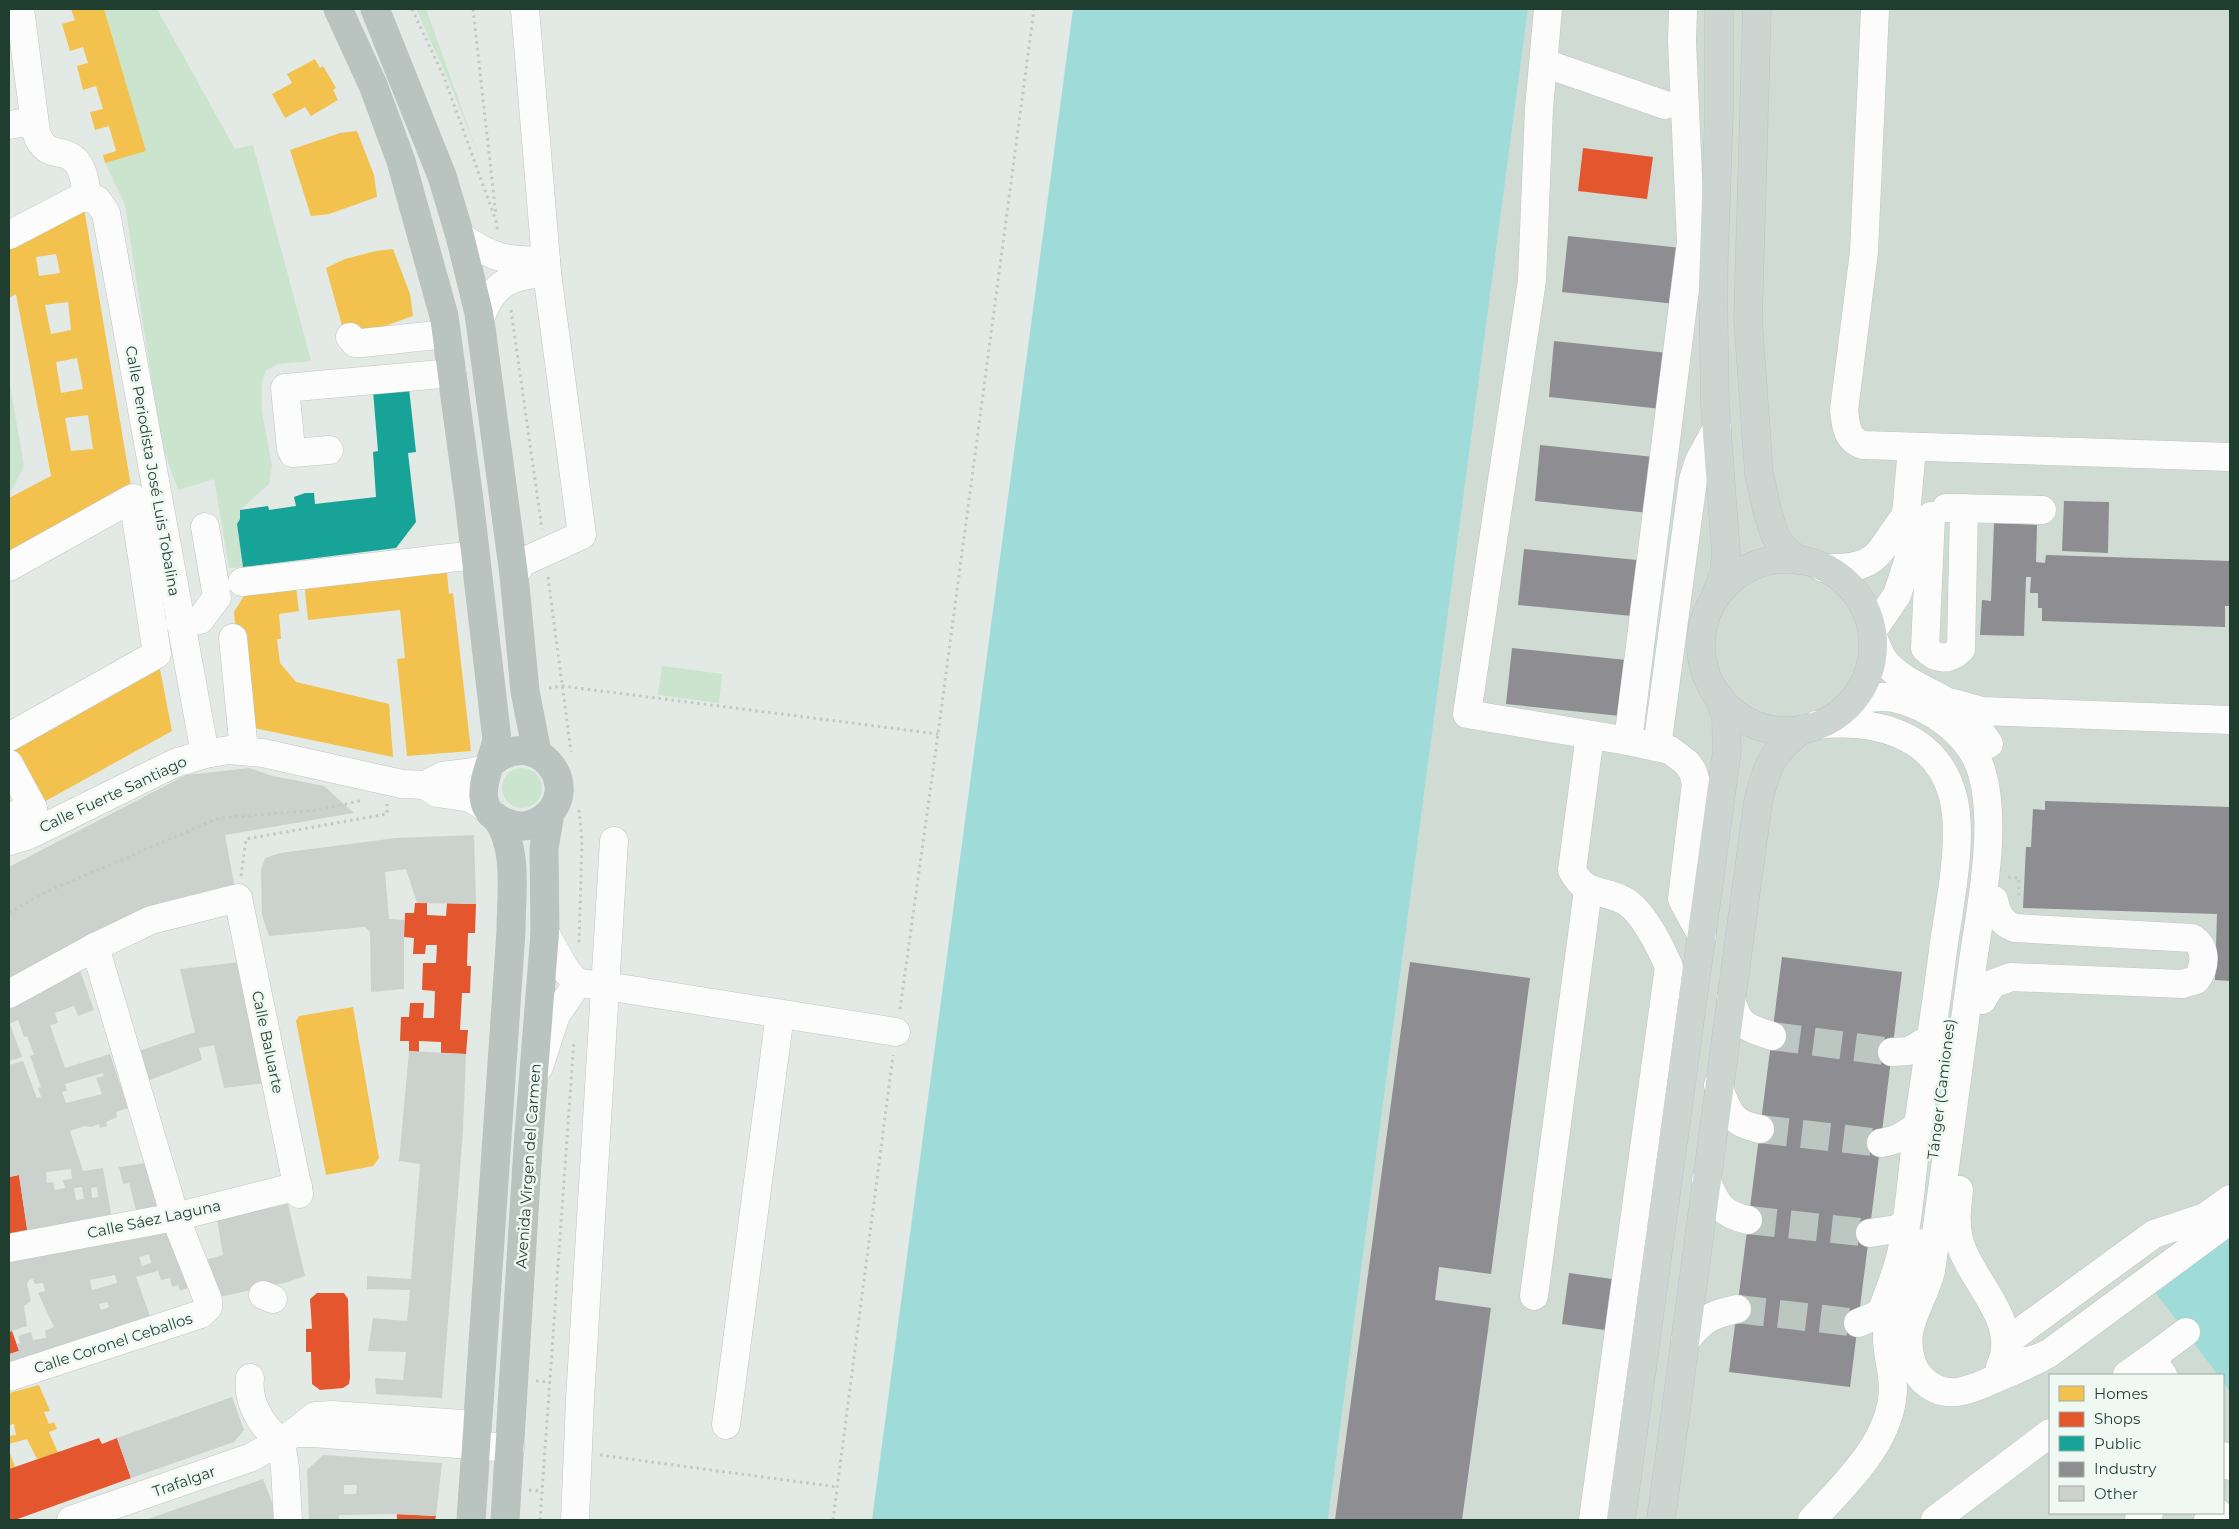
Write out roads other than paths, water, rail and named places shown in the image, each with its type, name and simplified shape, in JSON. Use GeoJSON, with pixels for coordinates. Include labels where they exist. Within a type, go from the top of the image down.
{"type":"FeatureCollection","features":[{"type":"Feature","properties":{"kind":"highway"},"geometry":{"type":"LineString","coordinates":[[338,9],[372,85],[401,160],[444,316],[497,740],[483,781],[482,791],[492,813],[503,827],[511,853],[511,931],[471,1520]]}},
{"type":"Feature","properties":{"kind":"highway"},"geometry":{"type":"LineString","coordinates":[[375,9],[424,128],[460,236],[480,319],[514,575],[525,691],[537,754]]}},
{"type":"Feature","properties":{"kind":"highway"},"geometry":{"type":"LineString","coordinates":[[490,765],[499,756],[518,750],[537,754],[552,766],[559,785],[558,795],[550,813],[542,819],[524,826],[509,824],[492,813]]}},
{"type":"Feature","properties":{"kind":"highway","name":"Avenida Virgen del Carmen"},"geometry":{"type":"LineString","coordinates":[[505,1520],[528,1148],[545,934],[544,848],[550,813]]}},
{"type":"Feature","properties":{"kind":"main road"},"geometry":{"type":"LineString","coordinates":[[1621,1520],[1727,751],[1726,718],[1719,697],[1705,669],[1701,638],[1703,623],[1724,574],[1726,553],[1717,428],[1713,285],[1719,112],[1711,9]]}},
{"type":"Feature","properties":{"kind":"main road"},"geometry":{"type":"LineString","coordinates":[[1664,1513],[1718,1085],[1758,802],[1764,774],[1776,752],[1810,727],[1848,706],[1869,677],[1873,663],[1873,633],[1869,616],[1861,601],[1836,575],[1810,564],[1784,549],[1775,535],[1768,514],[1759,474],[1748,319],[1757,9]]}},
{"type":"Feature","properties":{"kind":"main road"},"geometry":{"type":"LineString","coordinates":[[1716,594],[1726,582],[1752,566],[1766,561],[1810,564]]}},
{"type":"Feature","properties":{"kind":"main road"},"geometry":{"type":"LineString","coordinates":[[1719,697],[1743,718],[1757,724],[1788,731],[1810,727]]}},
{"type":"Feature","properties":{"kind":"street"},"geometry":{"type":"LineString","coordinates":[[9,235],[76,198],[88,196],[79,165],[70,156],[50,152],[43,147],[36,132],[22,123],[20,9]]}},
{"type":"Feature","properties":{"kind":"street"},"geometry":{"type":"LineString","coordinates":[[514,575],[523,562],[582,535],[547,266],[525,9]]}},
{"type":"Feature","properties":{"kind":"street"},"geometry":{"type":"LineString","coordinates":[[1548,9],[1539,108],[1532,280],[1467,714],[1628,741],[1670,750],[1680,756],[1693,772],[1696,783],[1682,899],[1702,936]]}},
{"type":"Feature","properties":{"kind":"street"},"geometry":{"type":"LineString","coordinates":[[1628,741],[1691,242],[1682,41],[1683,9]]}},
{"type":"Feature","properties":{"kind":"street"},"geometry":{"type":"LineString","coordinates":[[1875,9],[1864,252],[1844,410],[1847,433],[1856,443],[1863,445],[2230,457]]}},
{"type":"Feature","properties":{"kind":"street"},"geometry":{"type":"LineString","coordinates":[[1544,63],[1665,105]]}},
{"type":"Feature","properties":{"kind":"street","name":"Calle Periodista José Luis Tobalina"},"geometry":{"type":"LineString","coordinates":[[88,196],[100,202],[106,213],[205,754]]}},
{"type":"Feature","properties":{"kind":"street"},"geometry":{"type":"LineString","coordinates":[[460,236],[481,251],[503,258],[547,266]]}},
{"type":"Feature","properties":{"kind":"street"},"geometry":{"type":"LineString","coordinates":[[480,319],[487,302],[498,286],[506,280],[530,274],[547,266]]}},
{"type":"Feature","properties":{"kind":"street"},"geometry":{"type":"LineString","coordinates":[[350,337],[355,343],[362,343],[446,334]]}},
{"type":"Feature","properties":{"kind":"street"},"geometry":{"type":"LineString","coordinates":[[329,450],[293,453],[285,388],[452,372]]}},
{"type":"Feature","properties":{"kind":"street"},"geometry":{"type":"LineString","coordinates":[[1657,747],[1692,480],[1699,461],[1717,428]]}},
{"type":"Feature","properties":{"kind":"street"},"geometry":{"type":"LineString","coordinates":[[1912,448],[1918,515],[1925,648],[1930,653],[1942,658],[1956,654],[1960,650],[1964,508]]}},
{"type":"Feature","properties":{"kind":"street"},"geometry":{"type":"LineString","coordinates":[[9,567],[133,498],[157,654],[9,737]]}},
{"type":"Feature","properties":{"kind":"street"},"geometry":{"type":"LineString","coordinates":[[1810,564],[1853,568],[1866,564],[1878,556],[1918,515],[1945,508],[2042,510]]}},
{"type":"Feature","properties":{"kind":"street"},"geometry":{"type":"LineString","coordinates":[[1918,515],[1908,561],[1897,595],[1873,633],[1878,650],[1887,664],[1916,686],[1964,713],[1974,723],[1993,750],[1999,767],[2003,808],[2000,857],[1956,1212],[1956,1227],[1967,1262],[1999,1317],[2010,1356],[2022,1361],[2048,1354]]}},
{"type":"Feature","properties":{"kind":"street"},"geometry":{"type":"LineString","coordinates":[[180,623],[200,620],[217,597],[205,527]]}},
{"type":"Feature","properties":{"kind":"street"},"geometry":{"type":"LineString","coordinates":[[242,582],[475,555]]}},
{"type":"Feature","properties":{"kind":"street"},"geometry":{"type":"LineString","coordinates":[[233,638],[244,751]]}},
{"type":"Feature","properties":{"kind":"street"},"geometry":{"type":"LineString","coordinates":[[1916,686],[1930,653]]}},
{"type":"Feature","properties":{"kind":"street"},"geometry":{"type":"LineString","coordinates":[[1848,706],[1865,698],[1892,698],[1910,703],[1945,722],[1960,735],[1972,751],[1982,771],[1986,788],[1988,832],[1985,875],[1931,1271],[1910,1331],[1909,1349],[1911,1362],[1917,1374],[1926,1384],[1938,1389],[1951,1392],[1965,1391],[1978,1388],[1991,1380],[2048,1354],[2230,1220]]}},
{"type":"Feature","properties":{"kind":"street"},"geometry":{"type":"LineString","coordinates":[[1942,699],[1982,711],[2230,720]]}},
{"type":"Feature","properties":{"kind":"street","name":"Tánger (Camiones)"},"geometry":{"type":"LineString","coordinates":[[1812,1520],[1860,1465],[1880,1437],[1890,1408],[1893,1378],[1889,1360],[1888,1325],[1914,1266],[1922,1235],[1941,1031],[1972,846],[1973,802],[1968,780],[1958,760],[1922,727],[1898,716],[1848,706]]}},
{"type":"Feature","properties":{"kind":"street"},"geometry":{"type":"LineString","coordinates":[[1810,727],[1853,722],[1893,731],[1911,739],[1933,757],[1952,792],[1958,828],[1941,1031],[1918,1125],[1900,1255],[1883,1308],[1877,1315],[1858,1323],[1876,1332],[1889,1360]]}},
{"type":"Feature","properties":{"kind":"street"},"geometry":{"type":"LineString","coordinates":[[1590,735],[1572,870],[1577,879],[1597,892],[1624,900],[1639,913],[1669,967],[1593,1520]]}},
{"type":"Feature","properties":{"kind":"street","name":"Calle Fuerte Santiago"},"geometry":{"type":"LineString","coordinates":[[9,841],[29,834],[175,762],[205,754],[244,751],[300,761],[388,788],[426,785],[442,776],[474,772],[490,765]]}},
{"type":"Feature","properties":{"kind":"street"},"geometry":{"type":"LineString","coordinates":[[9,764],[33,808],[9,817]]}},
{"type":"Feature","properties":{"kind":"street","name":"Calle Fuerte Santiago"},"geometry":{"type":"LineString","coordinates":[[426,785],[437,794],[471,798],[492,813]]}},
{"type":"Feature","properties":{"kind":"street"},"geometry":{"type":"LineString","coordinates":[[575,1520],[564,1462],[606,986],[614,841]]}},
{"type":"Feature","properties":{"kind":"street"},"geometry":{"type":"LineString","coordinates":[[1534,1296],[1567,1050],[1597,892]]}},
{"type":"Feature","properties":{"kind":"street","name":"Calle Baluarte"},"geometry":{"type":"LineString","coordinates":[[96,947],[151,920],[238,898],[299,1190]]}},
{"type":"Feature","properties":{"kind":"street"},"geometry":{"type":"LineString","coordinates":[[1982,1000],[1992,984],[2011,976],[2182,984],[2196,980],[2203,968],[2203,952],[2197,940],[2192,938],[2015,928],[2009,926],[1999,917],[1994,900]]}},
{"type":"Feature","properties":{"kind":"street"},"geometry":{"type":"LineString","coordinates":[[545,934],[567,972],[578,983],[896,1032]]}},
{"type":"Feature","properties":{"kind":"street"},"geometry":{"type":"LineString","coordinates":[[9,994],[96,947]]}},
{"type":"Feature","properties":{"kind":"street","name":"Calle Coronel Ceballos"},"geometry":{"type":"LineString","coordinates":[[9,1378],[201,1314],[207,1314],[208,1300],[175,1217],[96,947]]}},
{"type":"Feature","properties":{"kind":"street"},"geometry":{"type":"LineString","coordinates":[[534,1083],[556,1015],[578,983]]}},
{"type":"Feature","properties":{"kind":"street"},"geometry":{"type":"LineString","coordinates":[[1731,999],[1734,1014],[1741,1023],[1750,1029],[1772,1036]]}},
{"type":"Feature","properties":{"kind":"street"},"geometry":{"type":"LineString","coordinates":[[726,1425],[780,1014]]}},
{"type":"Feature","properties":{"kind":"street"},"geometry":{"type":"LineString","coordinates":[[1892,1052],[1909,1051],[1941,1031]]}},
{"type":"Feature","properties":{"kind":"street"},"geometry":{"type":"LineString","coordinates":[[1718,1085],[1728,1110],[1738,1122],[1744,1126],[1760,1129]]}},
{"type":"Feature","properties":{"kind":"street"},"geometry":{"type":"LineString","coordinates":[[1881,1143],[1903,1137],[1918,1125]]}},
{"type":"Feature","properties":{"kind":"street"},"geometry":{"type":"LineString","coordinates":[[1706,1180],[1716,1202],[1732,1216],[1748,1220]]}},
{"type":"Feature","properties":{"kind":"street","name":"Calle Sáez Laguna"},"geometry":{"type":"LineString","coordinates":[[9,1248],[175,1217],[299,1190]]}},
{"type":"Feature","properties":{"kind":"street"},"geometry":{"type":"LineString","coordinates":[[1991,1380],[2002,1362],[2006,1345],[2154,1234],[2205,1218],[2230,1199]]}},
{"type":"Feature","properties":{"kind":"street"},"geometry":{"type":"LineString","coordinates":[[1870,1233],[1897,1229],[1906,1222]]}},
{"type":"Feature","properties":{"kind":"street"},"geometry":{"type":"LineString","coordinates":[[1685,1341],[1700,1324],[1715,1314],[1737,1309],[1710,1303],[1703,1298],[1694,1277]]}},
{"type":"Feature","properties":{"kind":"street"},"geometry":{"type":"LineString","coordinates":[[1888,1325],[1891,1287]]}},
{"type":"Feature","properties":{"kind":"street"},"geometry":{"type":"LineString","coordinates":[[2130,1374],[2157,1366],[2186,1332]]}},
{"type":"Feature","properties":{"kind":"street"},"geometry":{"type":"LineString","coordinates":[[243,1382],[267,1431],[287,1438],[285,1468],[288,1520]]}},
{"type":"Feature","properties":{"kind":"street","name":"Trafalgar"},"geometry":{"type":"LineString","coordinates":[[71,1520],[252,1457],[287,1438],[315,1416],[332,1415],[476,1435],[510,1448]]}},
{"type":"Feature","properties":{"kind":"street"},"geometry":{"type":"LineString","coordinates":[[1935,1520],[2049,1435]]}},
{"type":"Feature","properties":{"kind":"water"},"geometry":{"type":"Polygon","coordinates":[[[1073,9],[1528,9],[1328,1520],[872,1520],[1073,9]]]}},
{"type":"Feature","properties":{"kind":"water"},"geometry":{"type":"Polygon","coordinates":[[[2230,1236],[2230,1392],[2224,1383],[2224,1374],[2217,1374],[2155,1292],[2230,1236]]]}},
{"type":"Feature","properties":{"kind":"tunnel"},"geometry":{"type":"LineString","coordinates":[[1772,1036],[1892,1052]]}},
{"type":"Feature","properties":{"kind":"tunnel"},"geometry":{"type":"LineString","coordinates":[[1760,1129],[1881,1143]]}},
{"type":"Feature","properties":{"kind":"tunnel"},"geometry":{"type":"LineString","coordinates":[[1748,1220],[1870,1233]]}},
{"type":"Feature","properties":{"kind":"tunnel"},"geometry":{"type":"LineString","coordinates":[[1737,1309],[1858,1323]]}}]}
